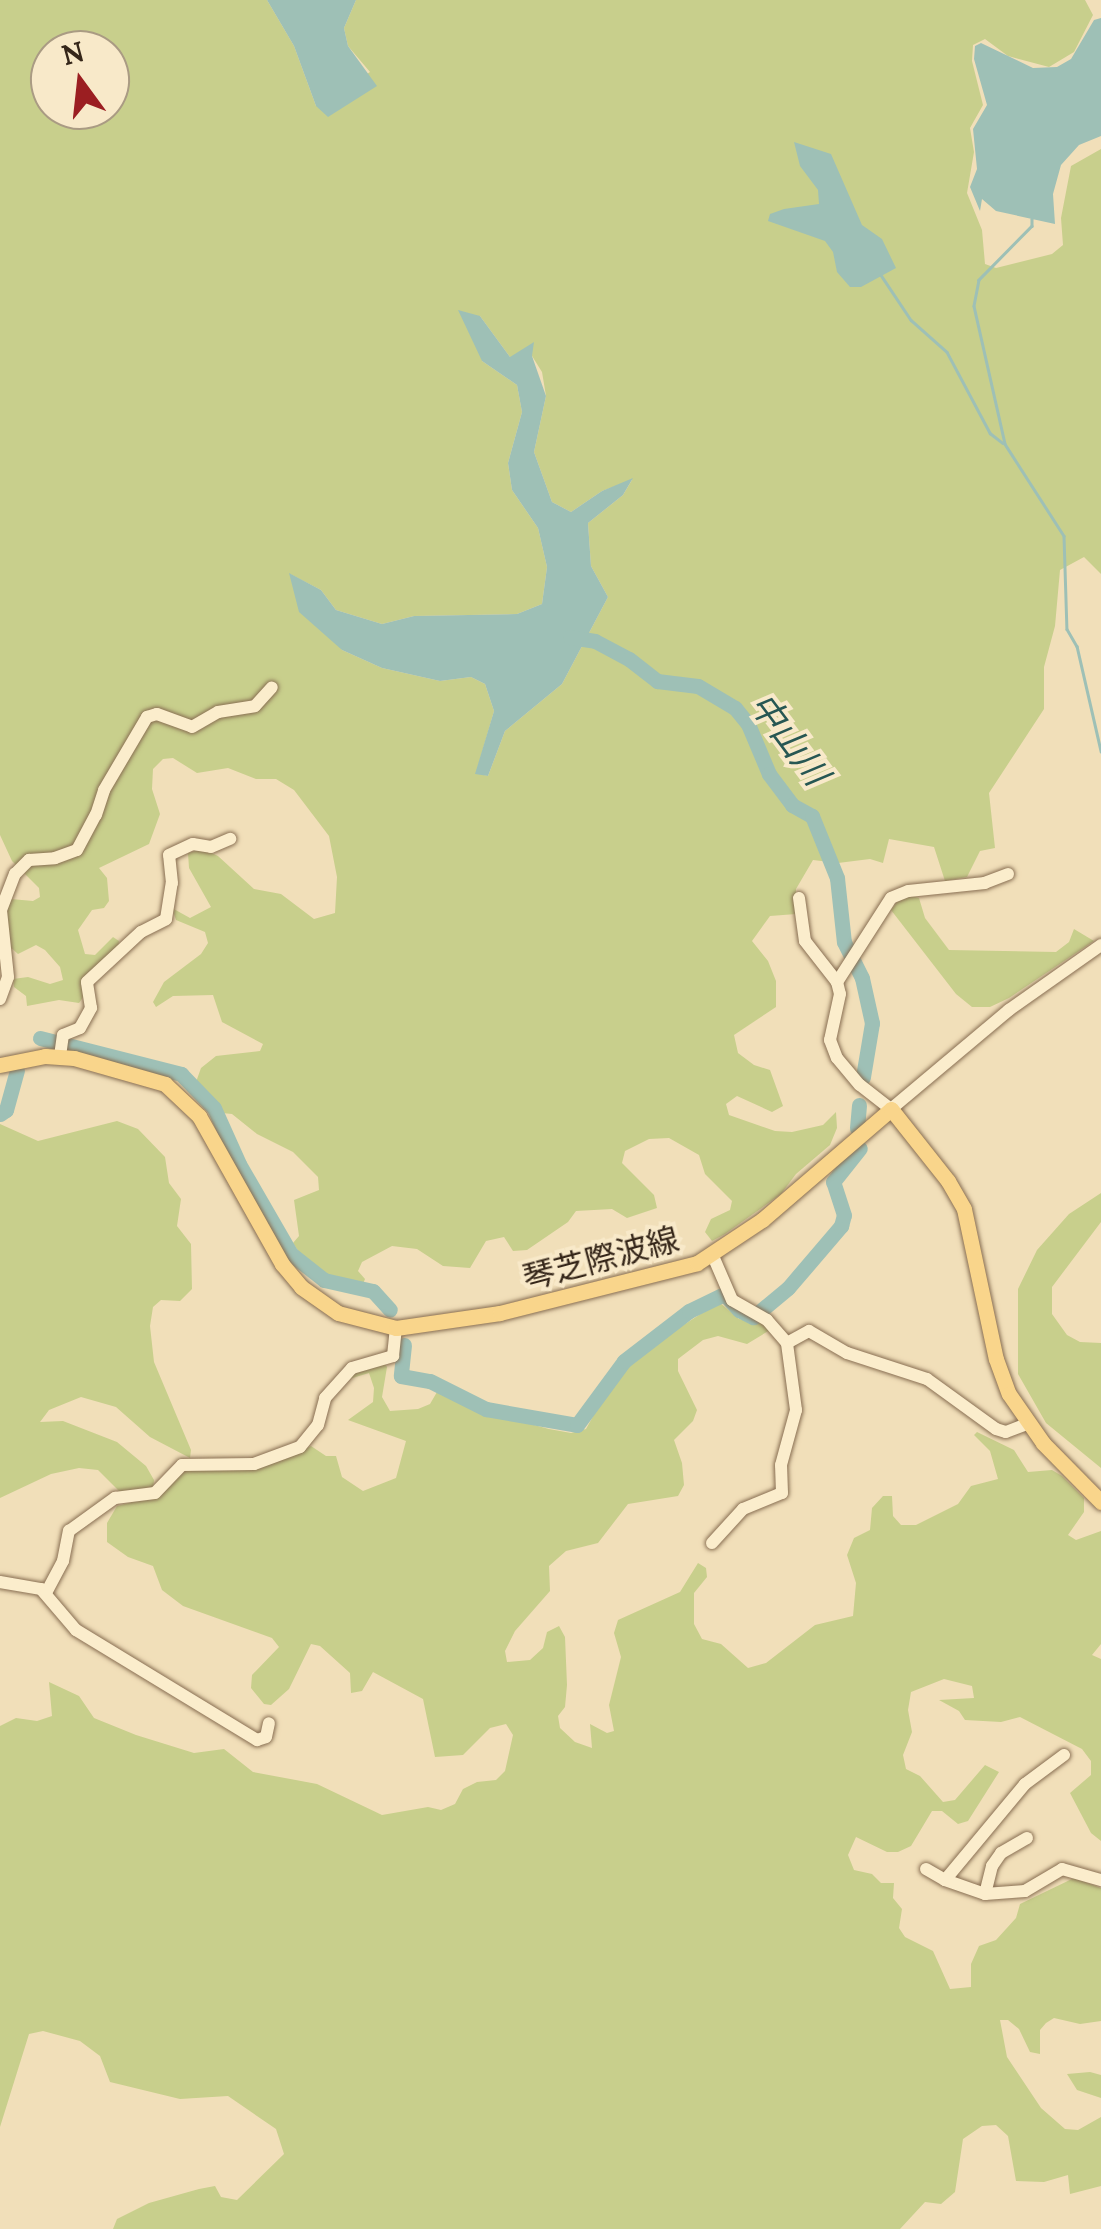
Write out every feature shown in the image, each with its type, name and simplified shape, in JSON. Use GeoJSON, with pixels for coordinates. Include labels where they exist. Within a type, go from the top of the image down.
{"type":"FeatureCollection","features":[{"type":"Feature","properties":{"kind":"main road","name":"琴芝際波線"},"geometry":{"type":"LineString","coordinates":[[0,1065],[60,1056],[135,1072],[177,1093],[199,1116],[291,1275],[338,1313],[396,1328],[460,1321],[566,1299],[647,1279],[713,1256],[892,1109]]}},
{"type":"Feature","properties":{"kind":"main road"},"geometry":{"type":"LineString","coordinates":[[892,1109],[948,1181],[964,1209],[996,1359],[1027,1424],[1101,1502]]}},
{"type":"Feature","properties":{"kind":"street"},"geometry":{"type":"LineString","coordinates":[[0,999],[8,977],[2,910],[15,874],[29,860],[55,858],[77,850],[104,790],[148,717],[157,714],[192,727],[218,712],[255,706],[272,687]]}},
{"type":"Feature","properties":{"kind":"street"},"geometry":{"type":"LineString","coordinates":[[60,1056],[63,1035],[80,1028],[91,1008],[87,982],[141,932],[166,919],[172,883],[166,860],[169,856],[193,844],[211,847],[230,839]]}},
{"type":"Feature","properties":{"kind":"street"},"geometry":{"type":"LineString","coordinates":[[837,982],[896,894],[985,884],[1008,874]]}},
{"type":"Feature","properties":{"kind":"street"},"geometry":{"type":"LineString","coordinates":[[799,898],[805,941],[837,982],[840,994],[830,1026],[833,1050],[860,1085],[892,1109],[1009,1010],[1101,945]]}},
{"type":"Feature","properties":{"kind":"street"},"geometry":{"type":"LineString","coordinates":[[712,1543],[742,1509],[782,1493],[780,1466],[796,1410],[787,1343],[767,1320],[732,1300],[713,1256]]}},
{"type":"Feature","properties":{"kind":"street"},"geometry":{"type":"LineString","coordinates":[[46,1593],[63,1561],[68,1531],[115,1498],[155,1493],[182,1465],[254,1464],[300,1447],[318,1426],[325,1398],[352,1368],[393,1356],[396,1328]]}},
{"type":"Feature","properties":{"kind":"street"},"geometry":{"type":"LineString","coordinates":[[787,1343],[810,1331],[847,1353],[927,1379],[996,1429],[1006,1432],[1027,1424]]}},
{"type":"Feature","properties":{"kind":"street"},"geometry":{"type":"LineString","coordinates":[[0,1582],[46,1593],[56,1611],[76,1630],[256,1740],[266,1737],[269,1723]]}},
{"type":"Feature","properties":{"kind":"street"},"geometry":{"type":"LineString","coordinates":[[944,1880],[1025,1784],[1064,1755]]}},
{"type":"Feature","properties":{"kind":"street"},"geometry":{"type":"LineString","coordinates":[[985,1894],[992,1866],[1002,1853],[1027,1838]]}},
{"type":"Feature","properties":{"kind":"street"},"geometry":{"type":"LineString","coordinates":[[926,1869],[944,1880],[985,1894],[1025,1891],[1062,1869],[1101,1880]]}},
{"type":"Feature","properties":{"kind":"green space"},"geometry":{"type":"Polygon","coordinates":[[[0,0],[267,0],[294,46],[316,106],[370,72],[348,46],[344,28],[356,0],[1085,0],[1093,15],[1074,52],[1049,67],[1008,56],[985,39],[973,45],[972,61],[983,105],[970,128],[974,152],[967,193],[982,230],[985,264],[996,268],[1052,254],[1063,245],[1061,218],[1071,166],[1101,149],[1101,574],[1084,557],[1060,570],[1055,626],[1044,667],[1044,709],[989,793],[995,848],[980,851],[967,877],[945,881],[934,847],[889,839],[883,863],[870,859],[838,863],[813,860],[796,889],[796,914],[770,916],[752,941],[768,961],[776,981],[776,1007],[734,1035],[738,1053],[754,1065],[770,1070],[783,1106],[772,1112],[737,1096],[726,1104],[729,1115],[775,1131],[792,1132],[823,1125],[836,1112],[837,1128],[830,1145],[796,1174],[781,1194],[712,1241],[705,1232],[711,1219],[730,1210],[732,1201],[705,1174],[699,1155],[669,1138],[649,1139],[625,1151],[622,1163],[654,1195],[657,1208],[627,1218],[612,1209],[576,1211],[568,1222],[527,1250],[513,1251],[504,1237],[486,1241],[470,1268],[443,1266],[417,1249],[392,1246],[362,1262],[358,1271],[365,1279],[363,1284],[323,1274],[304,1260],[293,1243],[299,1236],[294,1200],[319,1190],[318,1177],[293,1152],[257,1134],[232,1114],[222,1113],[196,1082],[201,1068],[216,1056],[260,1051],[263,1044],[222,1022],[213,995],[173,996],[156,1007],[153,1002],[164,982],[201,954],[208,943],[205,932],[176,920],[172,908],[190,918],[211,907],[189,868],[188,853],[203,849],[218,856],[254,889],[281,894],[314,919],[335,913],[337,877],[329,836],[294,790],[276,779],[256,779],[228,768],[197,773],[173,758],[163,759],[153,769],[152,789],[160,814],[149,844],[99,868],[107,878],[109,901],[104,908],[92,910],[78,930],[85,954],[95,955],[113,937],[119,941],[118,949],[79,1003],[59,1000],[27,1006],[26,996],[14,987],[13,979],[28,977],[50,984],[63,980],[60,967],[45,950],[36,945],[18,954],[0,938],[0,898],[33,901],[40,897],[39,888],[12,861],[0,835],[0,0]],[[480,316],[482,361],[517,385],[522,412],[508,463],[512,490],[538,528],[547,567],[542,604],[517,614],[414,616],[382,624],[336,610],[321,590],[290,574],[342,650],[382,668],[440,681],[471,677],[485,684],[494,711],[476,773],[488,776],[505,731],[562,684],[608,597],[591,566],[588,523],[623,495],[632,480],[602,491],[571,512],[552,502],[534,452],[546,396],[542,372],[532,356],[510,357],[480,316]]]}},
{"type":"Feature","properties":{"kind":"green space"},"geometry":{"type":"Polygon","coordinates":[[[900,898],[919,898],[925,918],[949,950],[1056,952],[1069,942],[1074,929],[1094,941],[1009,998],[990,1007],[972,1007],[956,994],[891,910],[900,898]]]}},
{"type":"Feature","properties":{"kind":"green space"},"geometry":{"type":"Polygon","coordinates":[[[117,1121],[138,1129],[165,1157],[169,1183],[181,1199],[177,1226],[191,1244],[192,1289],[180,1301],[161,1300],[153,1307],[150,1326],[154,1362],[191,1450],[190,1458],[150,1437],[116,1407],[81,1397],[49,1410],[40,1422],[63,1421],[117,1442],[146,1466],[154,1480],[153,1489],[119,1491],[98,1470],[79,1468],[51,1474],[0,1498],[0,1124],[38,1141],[117,1121]]]}},
{"type":"Feature","properties":{"kind":"green space"},"geometry":{"type":"Polygon","coordinates":[[[1101,1193],[1101,1222],[1052,1287],[1052,1314],[1067,1335],[1080,1342],[1101,1343],[1101,1468],[1046,1423],[1018,1374],[1018,1289],[1037,1250],[1069,1214],[1101,1193]]]}},
{"type":"Feature","properties":{"kind":"green space"},"geometry":{"type":"Polygon","coordinates":[[[719,1302],[739,1319],[761,1323],[770,1330],[747,1344],[718,1336],[703,1340],[678,1359],[678,1371],[697,1410],[693,1421],[674,1440],[684,1485],[678,1496],[628,1504],[598,1543],[566,1551],[549,1566],[550,1591],[515,1631],[505,1651],[507,1662],[530,1660],[543,1648],[547,1632],[559,1626],[565,1637],[567,1685],[565,1707],[558,1716],[560,1728],[575,1742],[592,1748],[590,1724],[607,1733],[614,1731],[609,1705],[621,1657],[614,1633],[618,1620],[680,1592],[698,1563],[706,1568],[707,1577],[694,1593],[694,1624],[702,1639],[721,1644],[748,1668],[766,1663],[815,1625],[853,1616],[856,1583],[847,1555],[854,1538],[870,1530],[872,1508],[883,1496],[892,1496],[893,1516],[901,1525],[916,1525],[958,1504],[971,1486],[998,1479],[990,1451],[974,1435],[977,1432],[1014,1450],[1028,1472],[1052,1470],[1062,1476],[1084,1498],[1084,1512],[1068,1535],[1076,1540],[1101,1531],[1101,1644],[1092,1655],[1101,1659],[1101,1841],[1091,1833],[1070,1793],[1091,1775],[1091,1761],[1082,1749],[1020,1717],[1001,1722],[965,1720],[959,1711],[939,1700],[974,1698],[972,1686],[944,1679],[911,1692],[908,1710],[912,1732],[903,1755],[906,1769],[920,1776],[943,1802],[955,1800],[985,1765],[999,1772],[968,1821],[958,1824],[942,1811],[932,1811],[911,1846],[887,1852],[856,1837],[848,1855],[854,1870],[872,1874],[881,1883],[894,1883],[893,1898],[902,1909],[899,1928],[905,1937],[933,1951],[950,1989],[971,1987],[971,1964],[979,1946],[996,1940],[1016,1918],[1020,1904],[1074,1878],[1101,1888],[1101,2021],[1080,2024],[1054,2018],[1040,2030],[1040,2054],[1030,2052],[1019,2029],[1008,2020],[1000,2020],[1007,2057],[1041,2108],[1065,2129],[1078,2130],[1101,2117],[1101,2186],[1070,2194],[1068,2175],[1044,2182],[1016,2181],[1008,2136],[996,2125],[982,2126],[963,2139],[955,2192],[941,2204],[925,2202],[900,2229],[113,2229],[117,2219],[149,2203],[199,2189],[215,2186],[221,2197],[237,2200],[284,2154],[276,2129],[228,2096],[180,2099],[110,2082],[100,2056],[80,2041],[43,2031],[29,2034],[0,2127],[0,1726],[16,1718],[37,1721],[52,1716],[49,1682],[79,1696],[94,1718],[136,1735],[194,1753],[224,1749],[253,1772],[317,1784],[382,1815],[428,1807],[441,1810],[455,1804],[463,1789],[477,1782],[496,1780],[505,1771],[513,1735],[506,1724],[490,1728],[463,1755],[435,1757],[423,1699],[373,1672],[362,1691],[351,1693],[350,1673],[320,1646],[311,1644],[289,1689],[271,1705],[264,1704],[251,1688],[252,1675],[279,1647],[272,1638],[183,1606],[162,1590],[153,1566],[128,1557],[107,1542],[107,1523],[117,1506],[159,1495],[186,1470],[290,1456],[311,1446],[326,1456],[336,1456],[342,1477],[363,1491],[396,1478],[406,1441],[348,1420],[373,1402],[369,1373],[349,1379],[339,1374],[380,1357],[387,1367],[382,1397],[390,1411],[418,1409],[430,1404],[437,1392],[451,1394],[478,1410],[549,1429],[571,1433],[586,1429],[606,1393],[642,1352],[719,1302]]]}},
{"type":"Feature","properties":{"kind":"green space"},"geometry":{"type":"Polygon","coordinates":[[[1067,2074],[1101,2075],[1101,2098],[1077,2090],[1067,2074]]]}},
{"type":"Feature","properties":{"kind":"water"},"geometry":{"type":"Polygon","coordinates":[[[267,0],[356,0],[344,28],[348,46],[377,86],[328,117],[316,106],[294,46],[267,0]]]}},
{"type":"Feature","properties":{"kind":"water"},"geometry":{"type":"Polygon","coordinates":[[[1101,18],[1101,136],[1079,145],[1061,165],[1053,194],[1055,224],[996,211],[982,199],[980,211],[970,187],[977,169],[973,129],[987,105],[974,59],[975,46],[981,43],[1033,68],[1057,67],[1071,59],[1094,20],[1101,18]]]}},
{"type":"Feature","properties":{"kind":"water"},"geometry":{"type":"Polygon","coordinates":[[[794,142],[831,154],[862,225],[882,239],[896,268],[861,287],[850,287],[837,272],[833,252],[825,241],[768,221],[770,214],[784,209],[819,204],[818,190],[800,166],[794,142]]]}},
{"type":"Feature","properties":{"kind":"water"},"geometry":{"type":"Polygon","coordinates":[[[458,310],[480,316],[510,357],[534,342],[532,356],[546,396],[534,452],[552,502],[571,512],[602,491],[633,478],[623,495],[588,523],[591,566],[608,597],[562,684],[505,731],[488,776],[475,774],[494,711],[485,684],[471,677],[440,681],[382,668],[342,650],[299,612],[289,573],[321,590],[336,610],[382,624],[414,616],[517,614],[542,604],[547,567],[538,528],[512,490],[508,463],[522,412],[517,385],[482,361],[458,310]]]}},
{"type":"Feature","properties":{"kind":"waterway"},"geometry":{"type":"LineString","coordinates":[[1032,219],[1032,226],[979,280],[974,306],[1005,444],[1064,536],[1067,629],[1077,646],[1101,751]]}},
{"type":"Feature","properties":{"kind":"waterway"},"geometry":{"type":"LineString","coordinates":[[881,275],[911,320],[947,352],[990,433],[1003,443]]}},
{"type":"Feature","properties":{"kind":"waterway","name":"中山川"},"geometry":{"type":"LineString","coordinates":[[570,637],[595,641],[629,659],[657,681],[698,686],[735,708],[748,724],[769,774],[792,805],[812,816],[837,878],[844,942],[862,978],[872,1023],[863,1077]]}},
{"type":"Feature","properties":{"kind":"waterway","name":"中山川"},"geometry":{"type":"LineString","coordinates":[[40,1038],[181,1074],[214,1108],[239,1164],[291,1254],[324,1280],[373,1291],[390,1310]]}},
{"type":"Feature","properties":{"kind":"waterway","name":"中山川"},"geometry":{"type":"LineString","coordinates":[[0,1114],[6,1110],[17,1070]]}},
{"type":"Feature","properties":{"kind":"waterway","name":"中山川"},"geometry":{"type":"LineString","coordinates":[[857,1128],[859,1105]]}},
{"type":"Feature","properties":{"kind":"waterway","name":"中山川"},"geometry":{"type":"LineString","coordinates":[[404,1345],[401,1376],[430,1381],[486,1409],[577,1425],[624,1361],[689,1311],[724,1294],[739,1310],[753,1317],[788,1288],[841,1226],[844,1215],[833,1182],[860,1148]]}}]}
